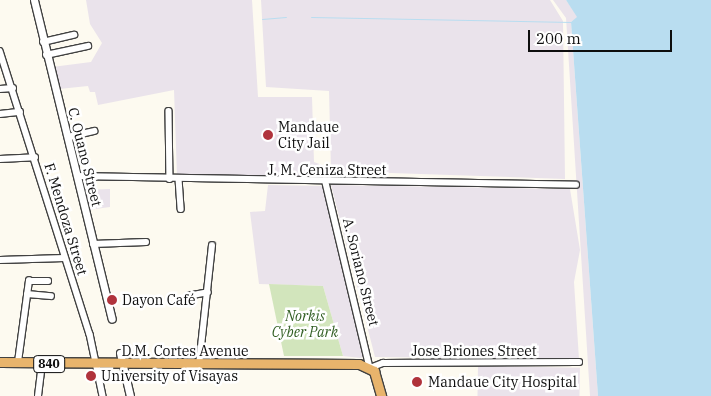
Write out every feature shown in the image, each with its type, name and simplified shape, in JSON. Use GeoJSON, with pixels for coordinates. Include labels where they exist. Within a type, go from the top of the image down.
{"type":"FeatureCollection","features":[{"type":"Feature","properties":{"kind":"highway","name":"D.M. Cortes Avenue"},"geometry":{"type":"LineString","coordinates":[[0,362],[123,365],[347,363],[370,368]]}},
{"type":"Feature","properties":{"kind":"highway"},"geometry":{"type":"LineString","coordinates":[[370,368],[381,396]]}},
{"type":"Feature","properties":{"kind":"street","name":"C. Ouano Street"},"geometry":{"type":"LineString","coordinates":[[34,0],[46,55],[78,176],[92,244],[112,319]]}},
{"type":"Feature","properties":{"kind":"street"},"geometry":{"type":"LineString","coordinates":[[43,42],[74,35]]}},
{"type":"Feature","properties":{"kind":"street"},"geometry":{"type":"LineString","coordinates":[[46,55],[88,46]]}},
{"type":"Feature","properties":{"kind":"street","name":"F. Mendoza Street"},"geometry":{"type":"LineString","coordinates":[[0,51],[35,157],[64,258],[98,364],[103,396]]}},
{"type":"Feature","properties":{"kind":"street"},"geometry":{"type":"LineString","coordinates":[[0,88],[13,88]]}},
{"type":"Feature","properties":{"kind":"street"},"geometry":{"type":"LineString","coordinates":[[169,111],[170,179]]}},
{"type":"Feature","properties":{"kind":"street"},"geometry":{"type":"LineString","coordinates":[[0,114],[20,112]]}},
{"type":"Feature","properties":{"kind":"street"},"geometry":{"type":"LineString","coordinates":[[68,137],[94,132]]}},
{"type":"Feature","properties":{"kind":"street"},"geometry":{"type":"LineString","coordinates":[[0,159],[35,157]]}},
{"type":"Feature","properties":{"kind":"street","name":"J. M. Ceniza Street"},"geometry":{"type":"LineString","coordinates":[[78,176],[326,183],[576,185]]}},
{"type":"Feature","properties":{"kind":"street"},"geometry":{"type":"LineString","coordinates":[[179,179],[181,209]]}},
{"type":"Feature","properties":{"kind":"street","name":"A. Soriano Street"},"geometry":{"type":"LineString","coordinates":[[326,183],[370,368]]}},
{"type":"Feature","properties":{"kind":"street"},"geometry":{"type":"LineString","coordinates":[[92,244],[146,242]]}},
{"type":"Feature","properties":{"kind":"street"},"geometry":{"type":"LineString","coordinates":[[199,365],[212,246]]}},
{"type":"Feature","properties":{"kind":"street"},"geometry":{"type":"LineString","coordinates":[[0,260],[64,258]]}},
{"type":"Feature","properties":{"kind":"street"},"geometry":{"type":"LineString","coordinates":[[18,362],[29,280],[48,281]]}},
{"type":"Feature","properties":{"kind":"street"},"geometry":{"type":"LineString","coordinates":[[188,296],[208,292]]}},
{"type":"Feature","properties":{"kind":"street"},"geometry":{"type":"LineString","coordinates":[[27,294],[51,296]]}},
{"type":"Feature","properties":{"kind":"street"},"geometry":{"type":"LineString","coordinates":[[120,353],[130,396]]}},
{"type":"Feature","properties":{"kind":"street","name":"Jose Briones Street"},"geometry":{"type":"LineString","coordinates":[[370,368],[384,363],[579,362]]}},
{"type":"Feature","properties":{"kind":"street"},"geometry":{"type":"LineString","coordinates":[[38,396],[42,363]]}},
{"type":"Feature","properties":{"kind":"shaded area"},"geometry":{"type":"Polygon","coordinates":[[[86,0],[252,0],[258,97],[312,97],[314,162],[322,165],[323,178],[177,177],[174,90],[98,105],[95,92],[90,92],[88,86],[59,89],[52,67],[91,62],[102,43],[90,24],[86,0]]]}},
{"type":"Feature","properties":{"kind":"shaded area"},"geometry":{"type":"Polygon","coordinates":[[[261,0],[550,0],[563,21],[565,179],[331,171],[329,91],[266,87],[261,0]]]}},
{"type":"Feature","properties":{"kind":"shaded area"},"geometry":{"type":"Polygon","coordinates":[[[553,0],[566,0],[578,17],[571,22],[598,396],[590,396],[566,18],[553,0]]]}},
{"type":"Feature","properties":{"kind":"shaded area"},"geometry":{"type":"Polygon","coordinates":[[[268,185],[324,186],[367,355],[361,358],[343,356],[323,286],[259,284],[250,212],[265,211],[268,185]]]}},
{"type":"Feature","properties":{"kind":"shaded area"},"geometry":{"type":"Polygon","coordinates":[[[331,185],[570,189],[580,250],[574,282],[579,359],[375,357],[331,185]]]}},
{"type":"Feature","properties":{"kind":"shaded area"},"geometry":{"type":"Polygon","coordinates":[[[110,189],[110,207],[88,210],[84,190],[110,189]]]}},
{"type":"Feature","properties":{"kind":"shaded area"},"geometry":{"type":"Polygon","coordinates":[[[478,366],[580,368],[579,396],[477,396],[478,366]]]}},
{"type":"Feature","properties":{"kind":"green space","name":"Norkis Cyber Park"},"geometry":{"type":"Polygon","coordinates":[[[269,284],[323,286],[343,356],[284,356],[269,284]]]}},
{"type":"Feature","properties":{"kind":"water"},"geometry":{"type":"Polygon","coordinates":[[[566,0],[711,0],[711,396],[598,396],[571,22],[577,17],[566,0]]]}},
{"type":"Feature","properties":{"kind":"waterway"},"geometry":{"type":"LineString","coordinates":[[262,19],[286,17]]}},
{"type":"Feature","properties":{"kind":"waterway"},"geometry":{"type":"LineString","coordinates":[[311,17],[571,22]]}},
{"type":"Feature","properties":{"kind":"place","name":"Mandaue City Jail"},"geometry":{"type":"Point","coordinates":[268,135]}},
{"type":"Feature","properties":{"kind":"place","name":"Dayon Café"},"geometry":{"type":"Point","coordinates":[112,300]}},
{"type":"Feature","properties":{"kind":"place","name":"University of Visayas"},"geometry":{"type":"Point","coordinates":[91,376]}},
{"type":"Feature","properties":{"kind":"place","name":"Mandaue City Hospital"},"geometry":{"type":"Point","coordinates":[417,382]}}]}
